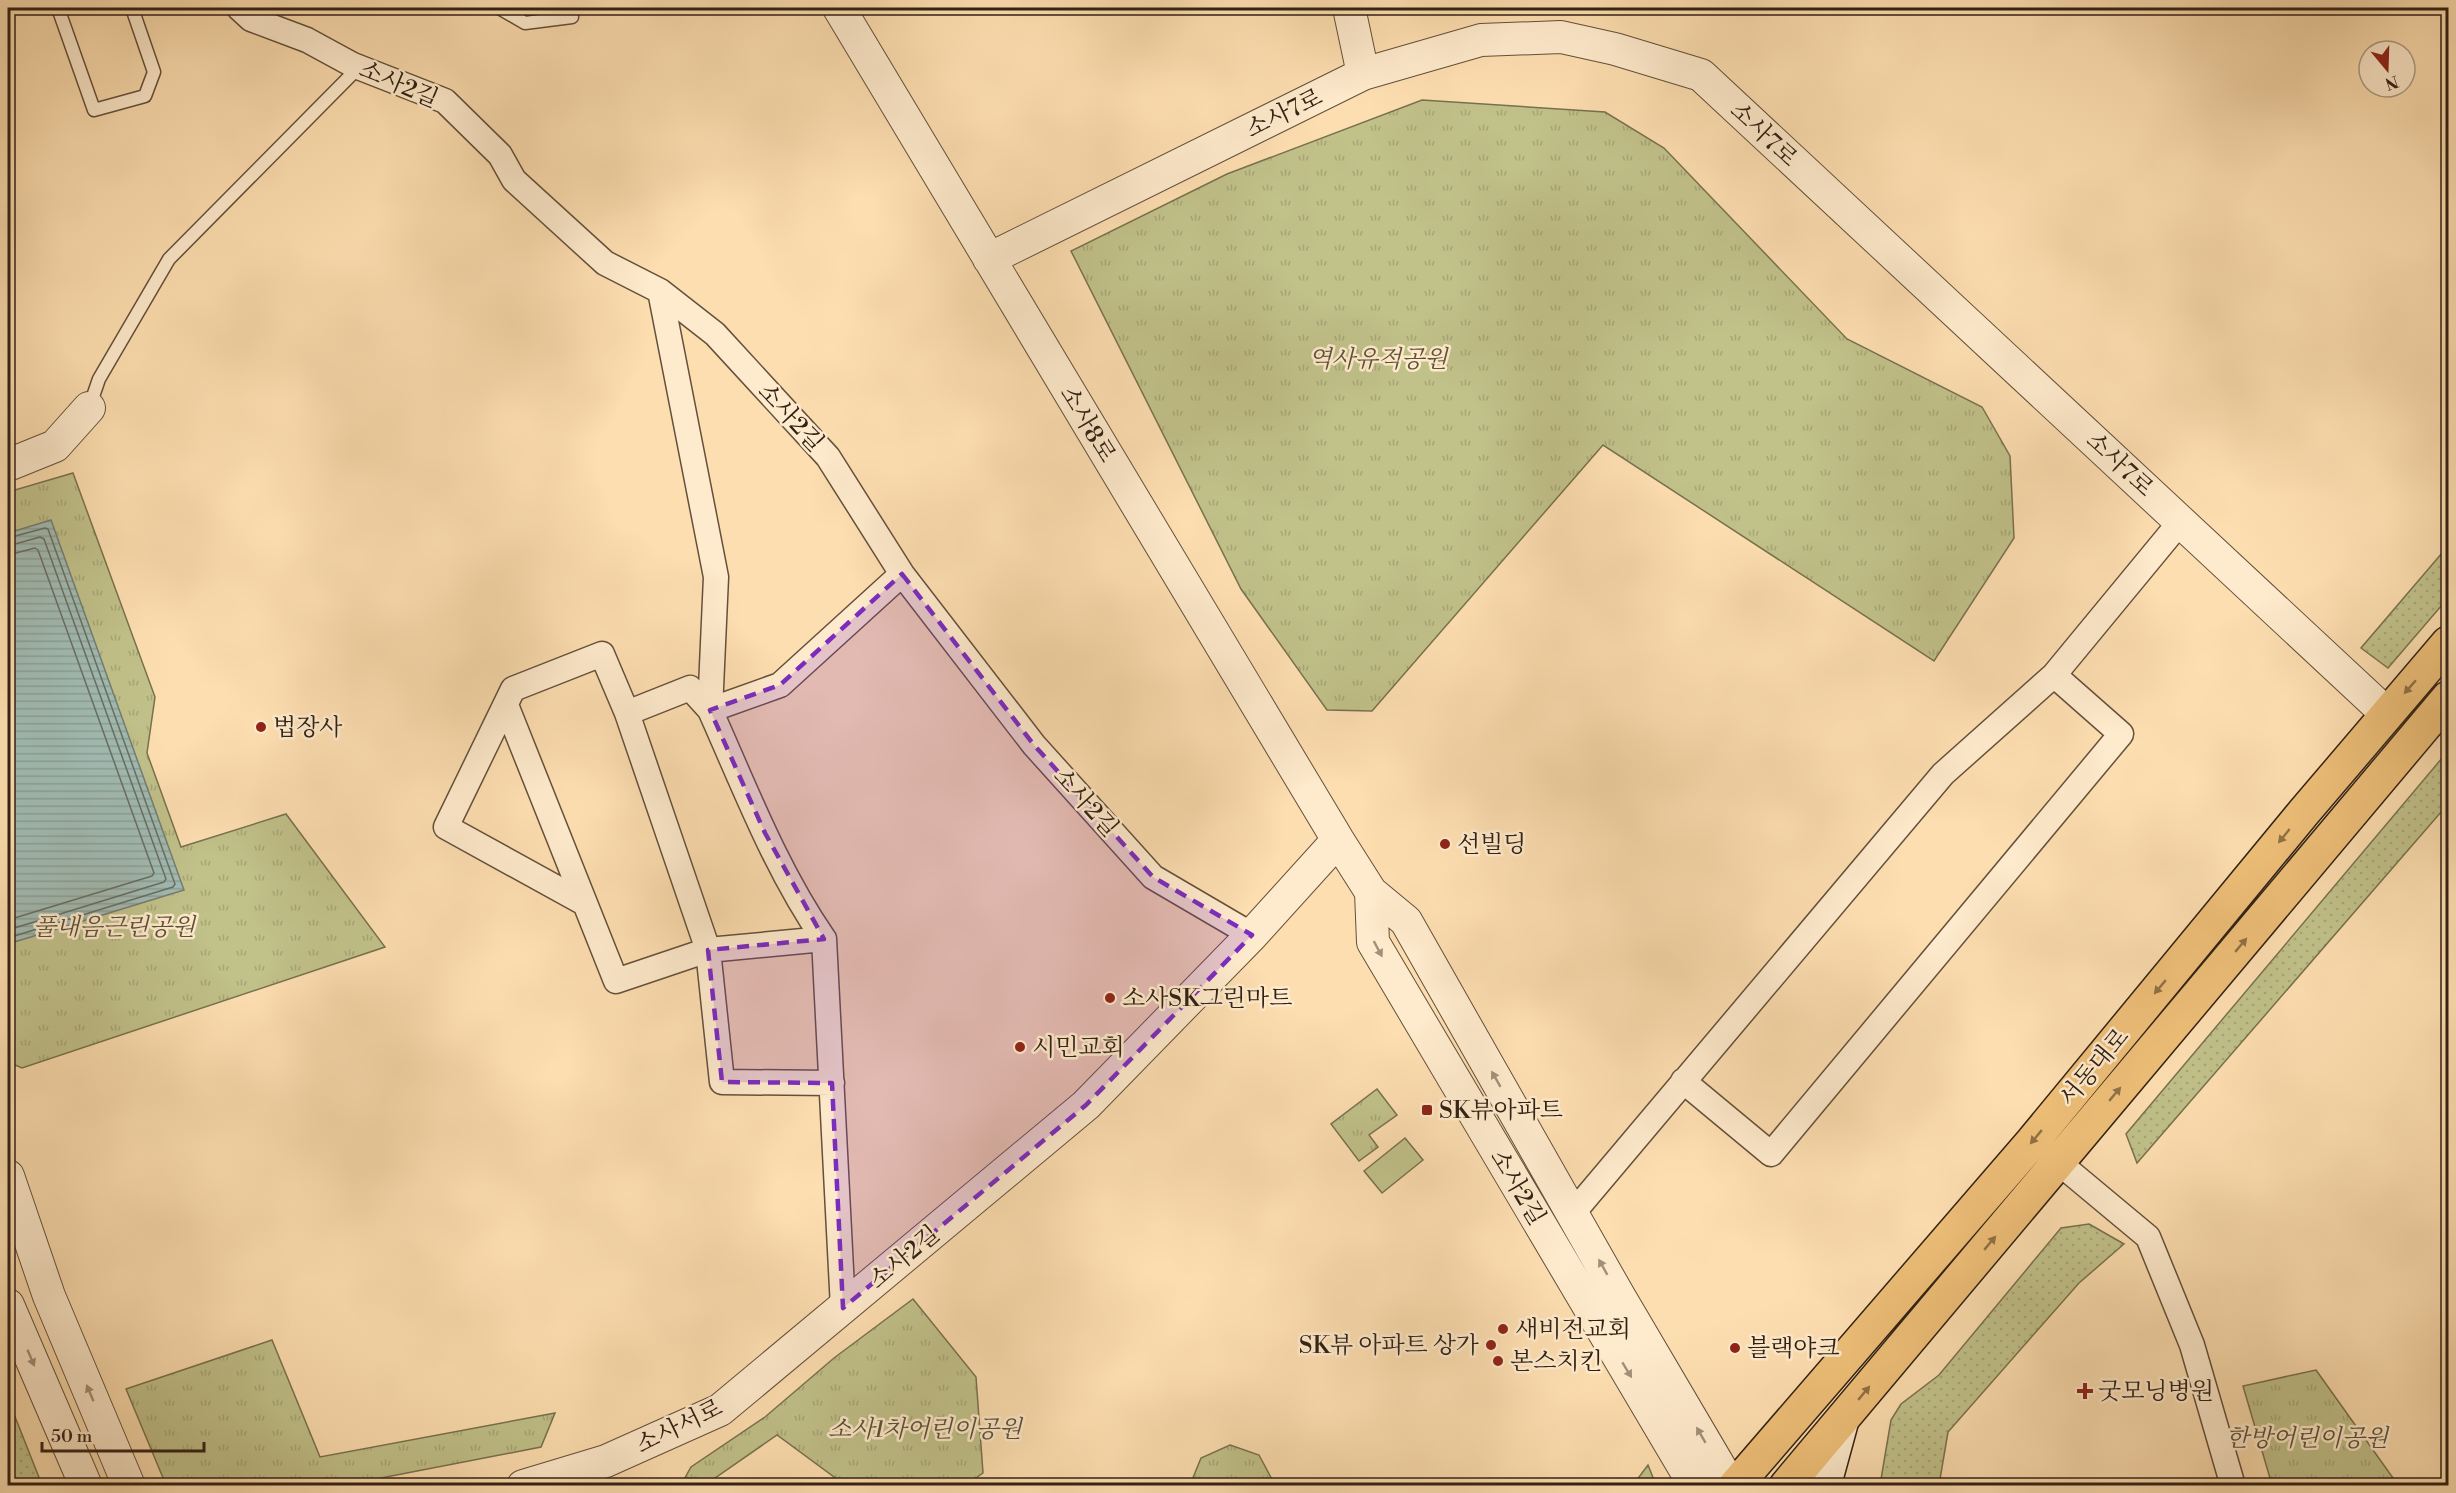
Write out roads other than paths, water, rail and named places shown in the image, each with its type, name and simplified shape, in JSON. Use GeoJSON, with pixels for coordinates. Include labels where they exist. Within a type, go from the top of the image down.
{"type":"FeatureCollection","features":[{"type":"Feature","properties":{"kind":"main road","name":"서동대로"},"geometry":{"type":"LineString","coordinates":[[1733,1485],[2032,1142],[2448,643]]}},
{"type":"Feature","properties":{"kind":"main road","name":"서동대로"},"geometry":{"type":"LineString","coordinates":[[1786,1485],[2448,698]]}},
{"type":"Feature","properties":{"kind":"main road"},"geometry":{"type":"LineString","coordinates":[[1824,1485],[1842,1420]]}},
{"type":"Feature","properties":{"kind":"street","name":"소사2길"},"geometry":{"type":"LineString","coordinates":[[239,8],[251,19],[307,40],[359,67],[445,101],[500,155],[514,180],[605,263],[660,291],[715,334],[828,457],[902,574],[1034,745],[1153,877],[1252,934]]}},
{"type":"Feature","properties":{"kind":"street","name":"소사8로"},"geometry":{"type":"LineString","coordinates":[[839,8],[1371,892]]}},
{"type":"Feature","properties":{"kind":"street"},"geometry":{"type":"LineString","coordinates":[[1349,8],[1363,74]]}},
{"type":"Feature","properties":{"kind":"street","name":"소사7로"},"geometry":{"type":"LineString","coordinates":[[989,258],[1363,74],[1481,40],[1561,37],[1615,49],[1701,75],[2387,714]]}},
{"type":"Feature","properties":{"kind":"street"},"geometry":{"type":"LineString","coordinates":[[660,291],[716,577],[711,710]]}},
{"type":"Feature","properties":{"kind":"street"},"geometry":{"type":"LineString","coordinates":[[8,465],[55,446],[89,408]]}},
{"type":"Feature","properties":{"kind":"street"},"geometry":{"type":"LineString","coordinates":[[1573,1214],[1944,774],[2054,675],[2181,521]]}},
{"type":"Feature","properties":{"kind":"street"},"geometry":{"type":"LineString","coordinates":[[711,710],[780,684],[902,574]]}},
{"type":"Feature","properties":{"kind":"street"},"geometry":{"type":"LineString","coordinates":[[584,903],[446,827],[513,689],[602,654],[627,713],[708,950],[722,1082],[832,1083]]}},
{"type":"Feature","properties":{"kind":"street"},"geometry":{"type":"LineString","coordinates":[[1683,1081],[1771,1154],[2121,734],[2054,675]]}},
{"type":"Feature","properties":{"kind":"street"},"geometry":{"type":"LineString","coordinates":[[627,713],[690,688],[711,710],[765,833],[806,913],[824,939],[843,1308]]}},
{"type":"Feature","properties":{"kind":"street"},"geometry":{"type":"LineString","coordinates":[[506,705],[616,981],[708,950],[824,939]]}},
{"type":"Feature","properties":{"kind":"street","name":"소사2길"},"geometry":{"type":"LineString","coordinates":[[843,1308],[1086,1105],[1252,934],[1338,840]]}},
{"type":"Feature","properties":{"kind":"street","name":"소사2길"},"geometry":{"type":"LineString","coordinates":[[1371,892],[1406,921],[1573,1214],[1733,1485]]}},
{"type":"Feature","properties":{"kind":"street","name":"소사2길"},"geometry":{"type":"LineString","coordinates":[[1371,892],[1373,942],[1695,1485]]}},
{"type":"Feature","properties":{"kind":"street"},"geometry":{"type":"LineString","coordinates":[[2058,1162],[2148,1237],[2192,1345],[2233,1485]]}},
{"type":"Feature","properties":{"kind":"street"},"geometry":{"type":"LineString","coordinates":[[8,1176],[49,1296],[129,1485]]}},
{"type":"Feature","properties":{"kind":"street"},"geometry":{"type":"LineString","coordinates":[[8,1305],[86,1485]]}},
{"type":"Feature","properties":{"kind":"street","name":"소사서로"},"geometry":{"type":"LineString","coordinates":[[523,1485],[606,1461],[720,1410],[843,1308]]}},
{"type":"Feature","properties":{"kind":"lane"},"geometry":{"type":"LineString","coordinates":[[58,8],[94,110],[145,96],[154,72],[132,8]]}},
{"type":"Feature","properties":{"kind":"lane"},"geometry":{"type":"LineString","coordinates":[[499,8],[525,23],[572,17]]}},
{"type":"Feature","properties":{"kind":"lane"},"geometry":{"type":"LineString","coordinates":[[89,408],[99,379],[169,260],[359,67]]}},
{"type":"Feature","properties":{"kind":"water"},"geometry":{"type":"Polygon","coordinates":[[[51,520],[184,890],[8,944],[8,533],[51,520]]]}},
{"type":"Feature","properties":{"kind":"place","name":"법장사"},"geometry":{"type":"Point","coordinates":[261,727]}},
{"type":"Feature","properties":{"kind":"place","name":"선빌딩"},"geometry":{"type":"Point","coordinates":[1445,844]}},
{"type":"Feature","properties":{"kind":"place","name":"소사SK그린마트"},"geometry":{"type":"Point","coordinates":[1110,998]}},
{"type":"Feature","properties":{"kind":"place","name":"시민교회"},"geometry":{"type":"Point","coordinates":[1020,1047]}},
{"type":"Feature","properties":{"kind":"place","name":"SK뷰아파트"},"geometry":{"type":"Point","coordinates":[1427,1110]}},
{"type":"Feature","properties":{"kind":"place","name":"새비전교회"},"geometry":{"type":"Point","coordinates":[1503,1329]}},
{"type":"Feature","properties":{"kind":"place","name":"SK뷰 아파트 상가"},"geometry":{"type":"Point","coordinates":[1491,1345]}},
{"type":"Feature","properties":{"kind":"place","name":"블랙야크"},"geometry":{"type":"Point","coordinates":[1735,1348]}},
{"type":"Feature","properties":{"kind":"place","name":"본스치킨"},"geometry":{"type":"Point","coordinates":[1498,1361]}},
{"type":"Feature","properties":{"kind":"place","name":"굿모닝병원"},"geometry":{"type":"Point","coordinates":[2085,1391]}},
{"type":"Feature","properties":{"kind":"park label","name":"역사유적공원"},"geometry":{"type":"Point","coordinates":[1378,359]}},
{"type":"Feature","properties":{"kind":"park label","name":"풀내음근린공원"},"geometry":{"type":"Point","coordinates":[114,927]}},
{"type":"Feature","properties":{"kind":"park label","name":"소사1차어린이공원"},"geometry":{"type":"Point","coordinates":[925,1429]}},
{"type":"Feature","properties":{"kind":"park label","name":"한방어린이공원"},"geometry":{"type":"Point","coordinates":[2307,1438]}}]}
